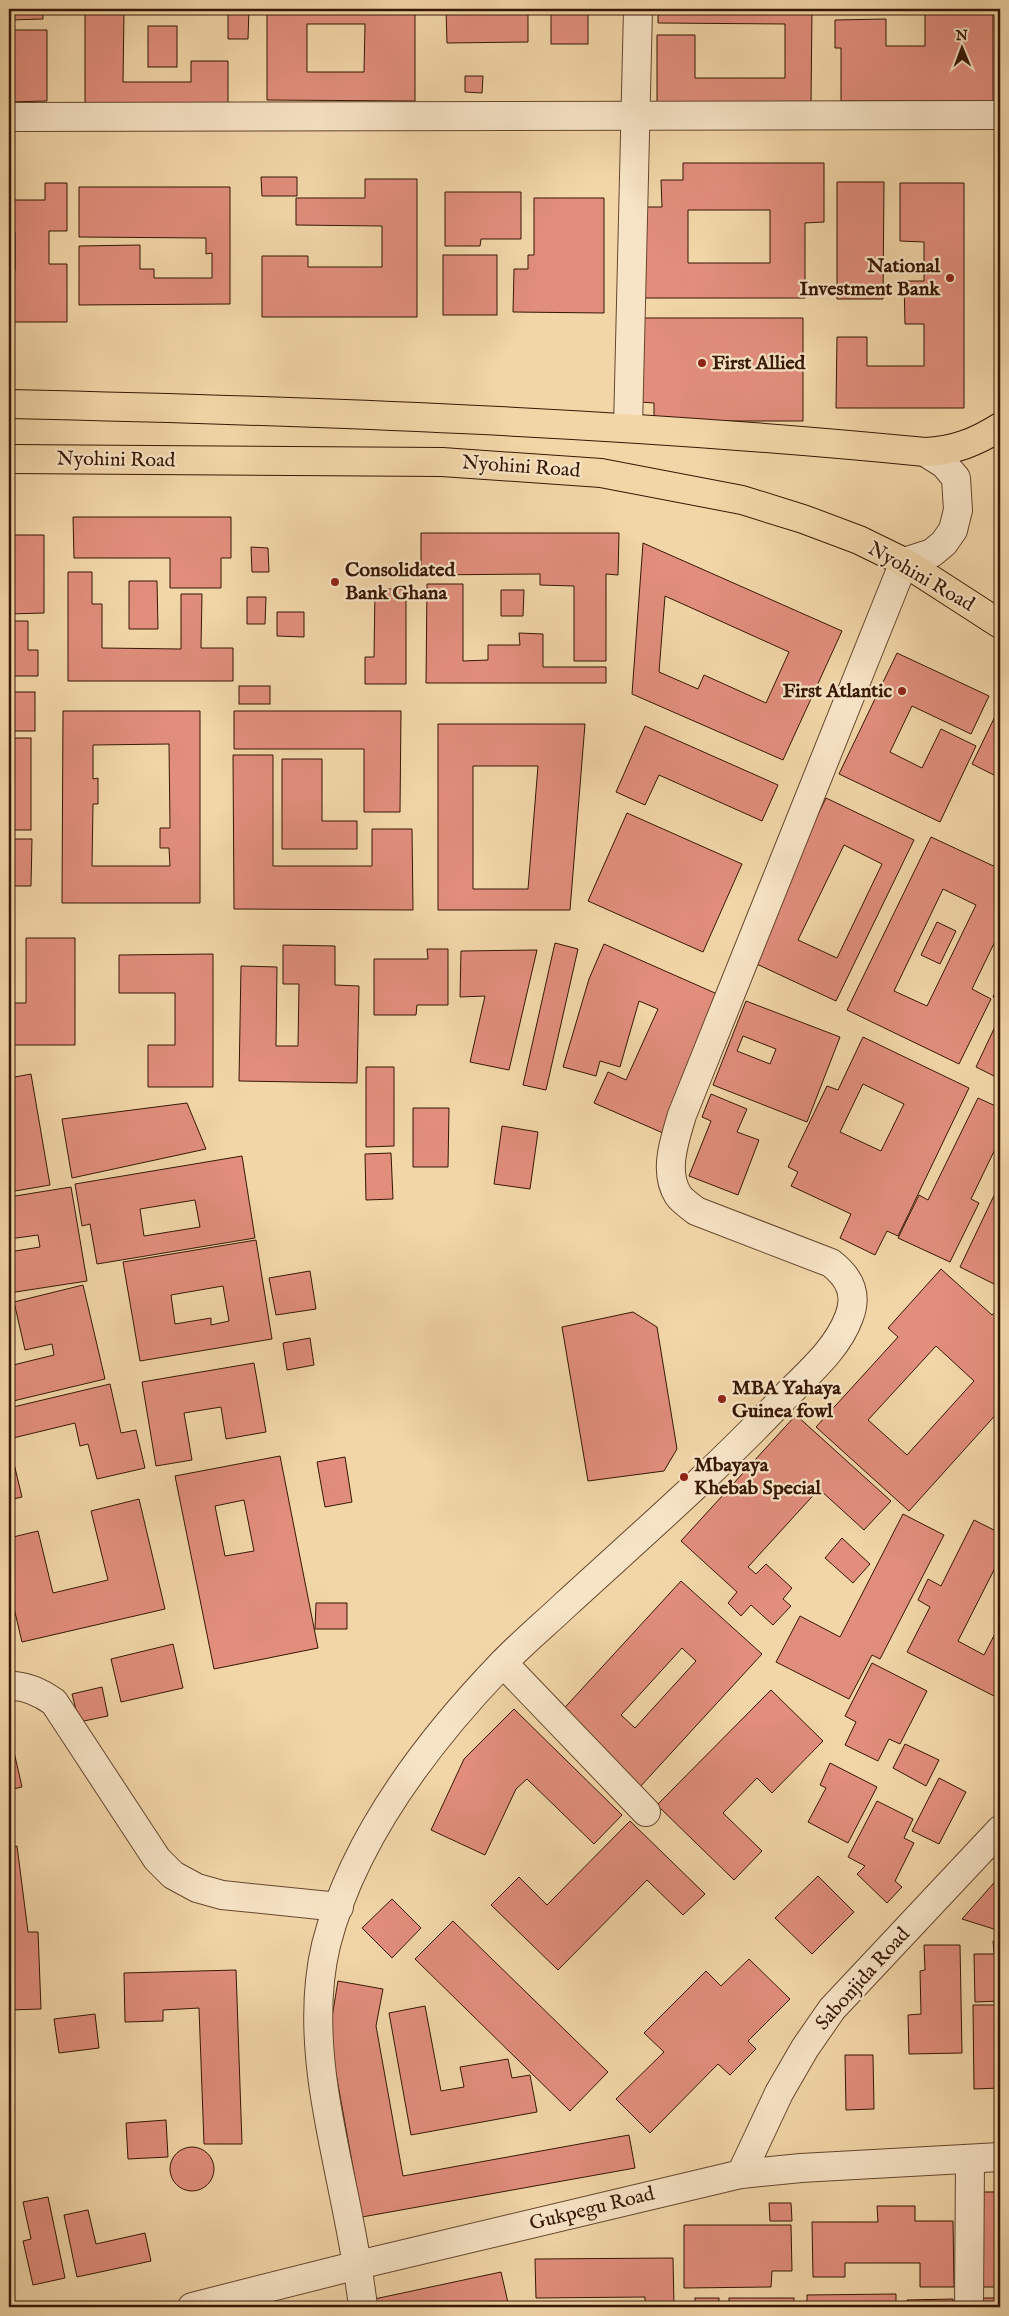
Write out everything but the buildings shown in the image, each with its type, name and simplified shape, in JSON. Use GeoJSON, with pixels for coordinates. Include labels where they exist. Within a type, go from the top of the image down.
{"type":"FeatureCollection","features":[{"type":"Feature","properties":{"kind":"main road"},"geometry":{"type":"LineString","coordinates":[[9,404],[207,408],[628,428],[924,452],[944,451],[964,446],[1000,427]]}},
{"type":"Feature","properties":{"kind":"main road","name":"Nyohini Road"},"geometry":{"type":"LineString","coordinates":[[9,459],[442,462],[601,473],[751,503],[803,518],[859,540],[904,562],[1000,624]]}},
{"type":"Feature","properties":{"kind":"street"},"geometry":{"type":"LineString","coordinates":[[628,428],[638,9]]}},
{"type":"Feature","properties":{"kind":"street"},"geometry":{"type":"LineString","coordinates":[[9,117],[1000,115]]}},
{"type":"Feature","properties":{"kind":"street"},"geometry":{"type":"LineString","coordinates":[[363,2307],[358,2265],[324,2090],[320,2042],[319,1992],[326,1946],[339,1907],[358,1861],[411,1771],[445,1726],[503,1663],[758,1426],[829,1351],[851,1315],[853,1292],[844,1274],[831,1263],[696,1211],[678,1194],[671,1172],[673,1144],[682,1115],[904,562],[932,553],[944,543],[954,530],[958,510],[956,478],[944,464],[924,452]]}},
{"type":"Feature","properties":{"kind":"street"},"geometry":{"type":"LineString","coordinates":[[503,1663],[646,1812]]}},
{"type":"Feature","properties":{"kind":"street"},"geometry":{"type":"LineString","coordinates":[[9,1686],[18,1686],[39,1692],[54,1702],[157,1859],[173,1875],[197,1888],[222,1895],[339,1907]]}},
{"type":"Feature","properties":{"kind":"street","name":"Sabonjida Road"},"geometry":{"type":"LineString","coordinates":[[741,2174],[779,2093],[805,2048],[832,2009],[1000,1830]]}},
{"type":"Feature","properties":{"kind":"street","name":"Gukpegu Road"},"geometry":{"type":"LineString","coordinates":[[192,2307],[358,2265],[741,2174],[801,2168],[1000,2157]]}},
{"type":"Feature","properties":{"kind":"street"},"geometry":{"type":"LineString","coordinates":[[969,2307],[970,2159]]}},
{"type":"Feature","properties":{"kind":"place","name":"National Investment Bank"},"geometry":{"type":"Point","coordinates":[950,278]}},
{"type":"Feature","properties":{"kind":"place","name":"First Allied"},"geometry":{"type":"Point","coordinates":[702,363]}},
{"type":"Feature","properties":{"kind":"place","name":"Consolidated Bank Ghana"},"geometry":{"type":"Point","coordinates":[335,582]}},
{"type":"Feature","properties":{"kind":"place","name":"First Atlantic"},"geometry":{"type":"Point","coordinates":[902,691]}},
{"type":"Feature","properties":{"kind":"place","name":"MBA Yahaya Guinea fowl"},"geometry":{"type":"Point","coordinates":[722,1399]}},
{"type":"Feature","properties":{"kind":"place","name":"Mbayaya Khebab Special"},"geometry":{"type":"Point","coordinates":[684,1477]}}]}
